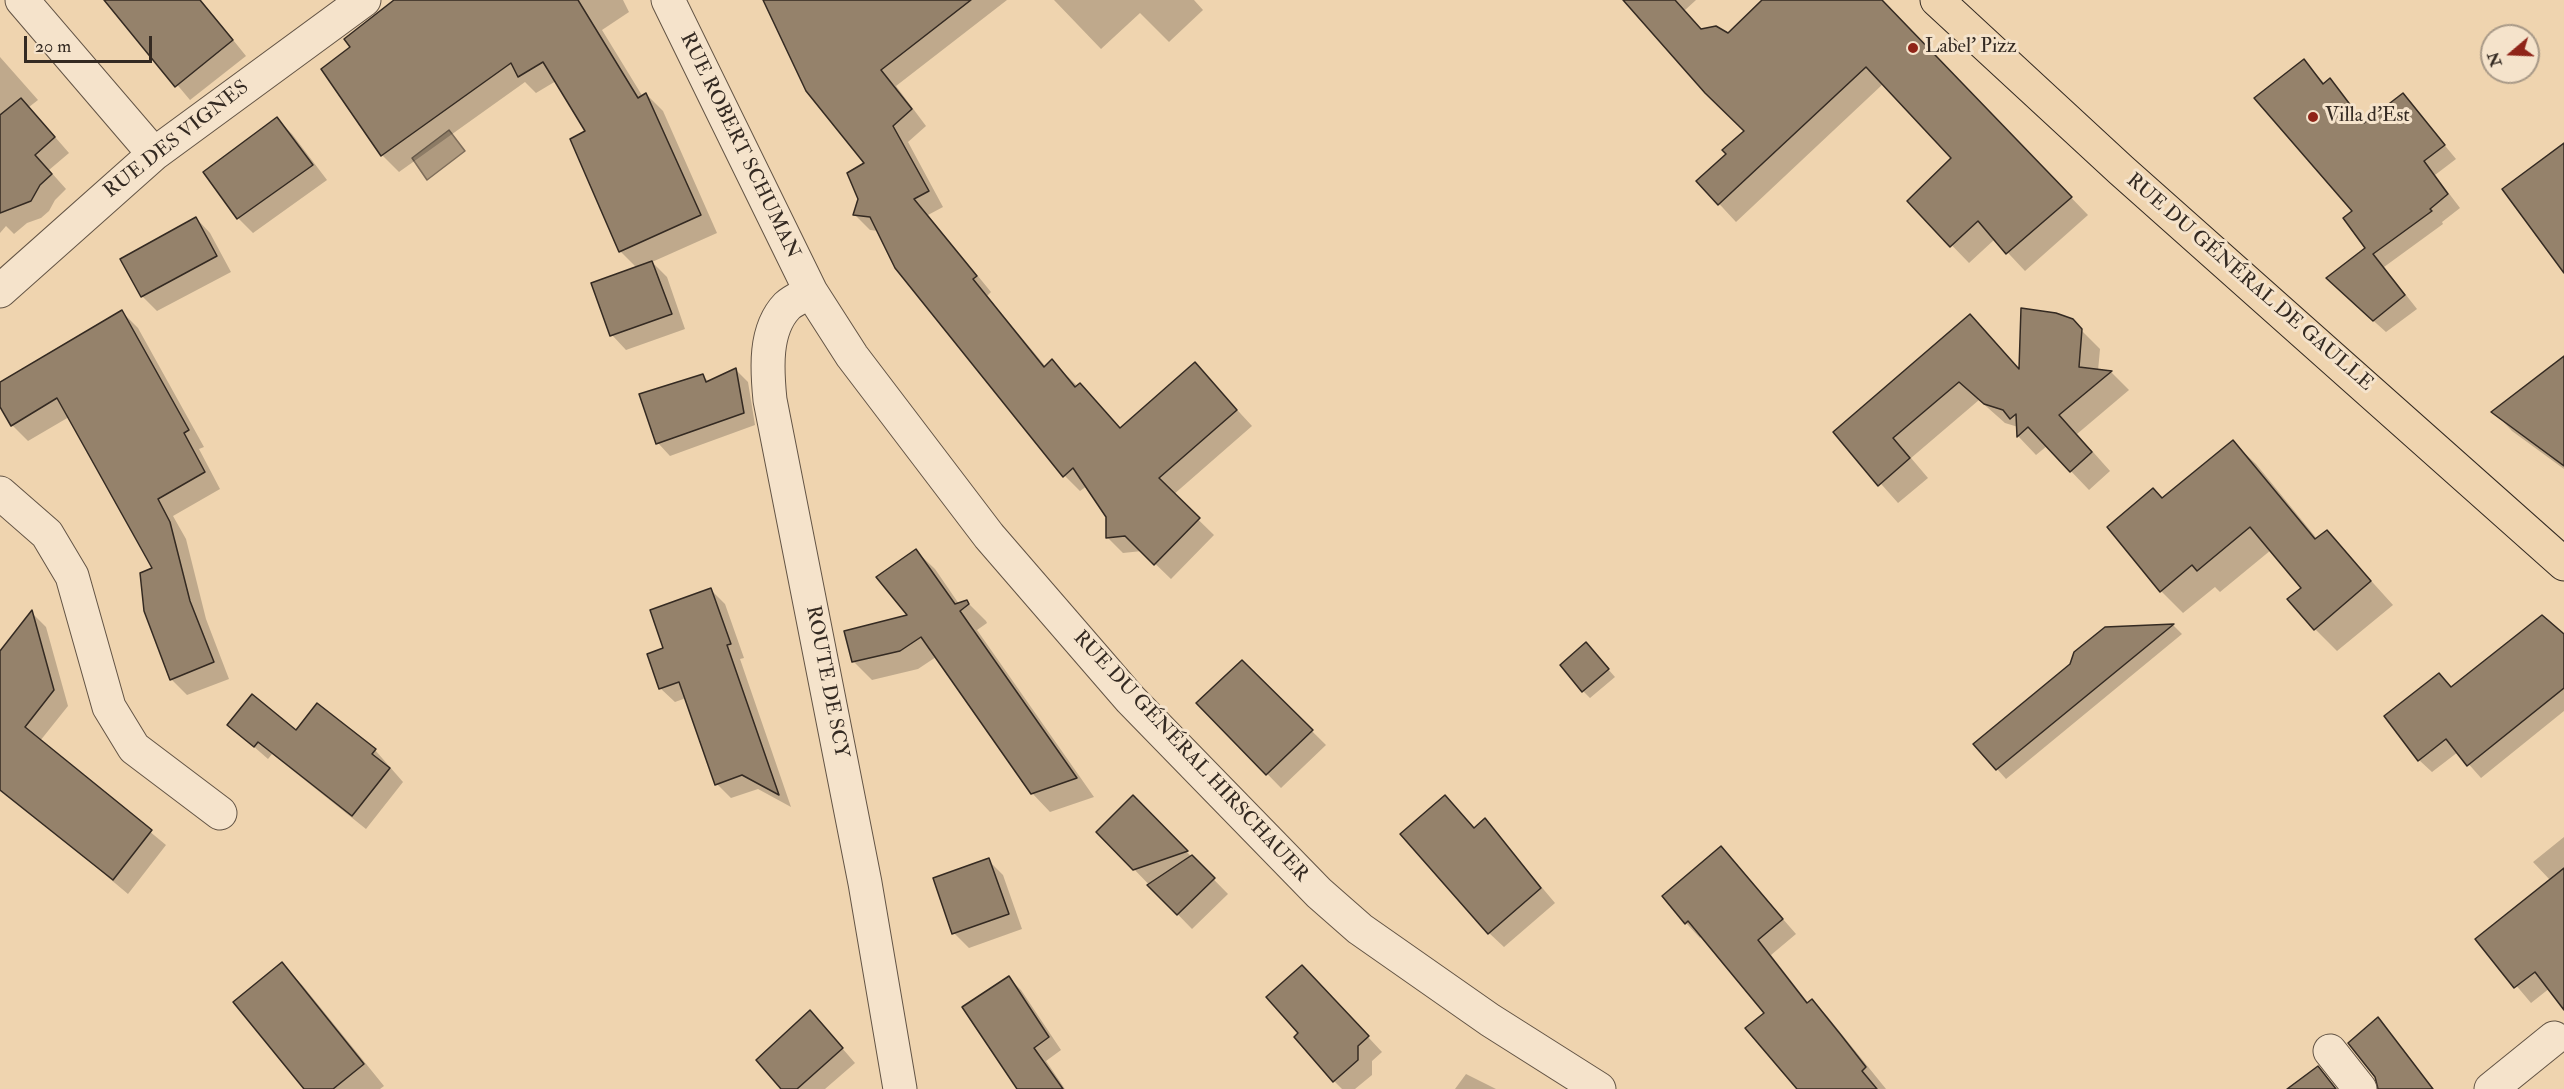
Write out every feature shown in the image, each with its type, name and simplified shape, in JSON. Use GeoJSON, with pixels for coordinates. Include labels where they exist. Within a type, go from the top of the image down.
{"type":"FeatureCollection","features":[{"type":"Feature","properties":{"kind":"main road","name":"RUE DU GÉNÉRAL DE GAULLE"},"geometry":{"type":"LineString","coordinates":[[1937,0],[2121,170],[2564,564]]}},
{"type":"Feature","properties":{"kind":"street"},"geometry":{"type":"LineString","coordinates":[[22,0],[154,154]]}},
{"type":"Feature","properties":{"kind":"street","name":"RUE DES VIGNES"},"geometry":{"type":"LineString","coordinates":[[0,291],[154,154],[364,0]]}},
{"type":"Feature","properties":{"kind":"street","name":"RUE ROBERT SCHUMAN"},"geometry":{"type":"LineString","coordinates":[[668,0],[812,292]]}},
{"type":"Feature","properties":{"kind":"street","name":"ROUTE DE SCY"},"geometry":{"type":"LineString","coordinates":[[812,292],[788,306],[774,326],[767,367],[770,400],[865,883],[900,1089]]}},
{"type":"Feature","properties":{"kind":"street","name":"RUE DU GÉNÉRAL HIRSCHAUER"},"geometry":{"type":"LineString","coordinates":[[812,292],[852,356],[989,536],[1130,699],[1279,855],[1360,929],[1490,1020],[1599,1089]]}},
{"type":"Feature","properties":{"kind":"street"},"geometry":{"type":"LineString","coordinates":[[0,493],[47,534],[72,576],[109,707],[134,748],[220,813]]}},
{"type":"Feature","properties":{"kind":"street"},"geometry":{"type":"LineString","coordinates":[[2491,1089],[2554,1038]]}},
{"type":"Feature","properties":{"kind":"street"},"geometry":{"type":"LineString","coordinates":[[2330,1051],[2360,1089]]}},
{"type":"Feature","properties":{"kind":"shaded area"},"geometry":{"type":"Polygon","coordinates":[[[449,130],[465,151],[427,180],[412,158],[449,130]]]}},
{"type":"Feature","properties":{"kind":"building"},"geometry":{"type":"Polygon","coordinates":[[[104,0],[200,0],[233,40],[175,87],[104,0]]]}},
{"type":"Feature","properties":{"kind":"building"},"geometry":{"type":"Polygon","coordinates":[[[394,0],[578,0],[638,98],[646,93],[701,215],[619,252],[570,139],[585,131],[543,62],[518,77],[511,63],[381,156],[321,69],[350,47],[344,39],[394,0]]]}},
{"type":"Feature","properties":{"kind":"building"},"geometry":{"type":"Polygon","coordinates":[[[763,0],[971,0],[881,70],[912,109],[893,126],[929,191],[914,199],[977,276],[973,279],[1044,367],[1052,359],[1075,387],[1080,383],[1120,428],[1195,362],[1237,410],[1159,478],[1200,518],[1154,565],[1125,536],[1106,538],[1106,517],[1073,468],[1063,477],[895,268],[870,217],[853,215],[858,199],[847,173],[864,163],[806,91],[763,0]]]}},
{"type":"Feature","properties":{"kind":"building"},"geometry":{"type":"Polygon","coordinates":[[[1623,0],[1675,0],[1701,29],[1716,26],[1728,33],[1762,0],[1882,0],[2072,197],[2006,254],[1978,221],[1950,247],[1907,201],[1951,158],[1866,67],[1718,205],[1696,181],[1726,154],[1722,150],[1744,131],[1705,93],[1623,0]]]}},
{"type":"Feature","properties":{"kind":"building"},"geometry":{"type":"Polygon","coordinates":[[[2304,59],[2323,84],[2330,78],[2364,123],[2403,93],[2445,145],[2424,161],[2448,194],[2430,209],[2432,211],[2373,254],[2405,295],[2373,321],[2326,278],[2365,248],[2343,218],[2352,211],[2254,98],[2304,59]]]}},
{"type":"Feature","properties":{"kind":"building"},"geometry":{"type":"Polygon","coordinates":[[[21,98],[55,137],[35,155],[52,174],[40,185],[31,201],[0,213],[0,115],[21,98]]]}},
{"type":"Feature","properties":{"kind":"building"},"geometry":{"type":"Polygon","coordinates":[[[277,117],[313,165],[237,219],[203,172],[277,117]]]}},
{"type":"Feature","properties":{"kind":"building"},"geometry":{"type":"Polygon","coordinates":[[[2564,143],[2564,273],[2502,189],[2564,143]]]}},
{"type":"Feature","properties":{"kind":"building"},"geometry":{"type":"Polygon","coordinates":[[[196,217],[217,256],[141,297],[120,259],[196,217]]]}},
{"type":"Feature","properties":{"kind":"building"},"geometry":{"type":"Polygon","coordinates":[[[652,261],[672,314],[610,336],[591,283],[652,261]]]}},
{"type":"Feature","properties":{"kind":"building"},"geometry":{"type":"Polygon","coordinates":[[[2021,308],[2056,313],[2073,319],[2082,329],[2079,367],[2112,371],[2059,415],[2092,452],[2070,472],[2028,427],[2017,437],[2016,414],[2010,419],[2003,410],[1984,404],[1959,382],[1893,438],[1910,458],[1878,486],[1833,432],[1970,314],[2019,369],[2021,308]]]}},
{"type":"Feature","properties":{"kind":"building"},"geometry":{"type":"Polygon","coordinates":[[[122,310],[189,430],[184,433],[205,472],[158,499],[170,522],[190,601],[214,662],[170,680],[144,611],[140,573],[152,568],[57,398],[11,426],[0,407],[0,382],[122,310]]]}},
{"type":"Feature","properties":{"kind":"building"},"geometry":{"type":"Polygon","coordinates":[[[2564,356],[2564,466],[2491,412],[2564,356]]]}},
{"type":"Feature","properties":{"kind":"building"},"geometry":{"type":"Polygon","coordinates":[[[736,368],[744,413],[656,444],[639,394],[703,374],[706,382],[736,368]]]}},
{"type":"Feature","properties":{"kind":"building"},"geometry":{"type":"Polygon","coordinates":[[[2233,440],[2315,539],[2327,530],[2371,581],[2314,630],[2287,599],[2301,588],[2250,527],[2197,571],[2192,565],[2160,592],[2107,527],[2153,488],[2162,498],[2233,440]]]}},
{"type":"Feature","properties":{"kind":"building"},"geometry":{"type":"Polygon","coordinates":[[[916,549],[955,604],[967,600],[969,604],[960,611],[1077,778],[1031,794],[921,637],[900,651],[852,662],[844,631],[907,615],[876,577],[916,549]]]}},
{"type":"Feature","properties":{"kind":"building"},"geometry":{"type":"Polygon","coordinates":[[[711,588],[731,644],[727,645],[779,795],[742,775],[715,785],[679,682],[659,689],[647,654],[663,648],[650,610],[711,588]]]}},
{"type":"Feature","properties":{"kind":"building"},"geometry":{"type":"Polygon","coordinates":[[[32,610],[54,690],[25,727],[152,830],[113,880],[0,790],[0,651],[32,610]]]}},
{"type":"Feature","properties":{"kind":"building"},"geometry":{"type":"Polygon","coordinates":[[[2542,615],[2564,634],[2564,688],[2467,766],[2446,739],[2418,761],[2384,716],[2439,673],[2451,687],[2542,615]]]}},
{"type":"Feature","properties":{"kind":"building"},"geometry":{"type":"Polygon","coordinates":[[[2174,624],[1996,770],[1973,744],[2070,664],[2074,652],[2105,627],[2174,624]]]}},
{"type":"Feature","properties":{"kind":"building"},"geometry":{"type":"Polygon","coordinates":[[[1586,642],[1609,669],[1582,692],[1560,665],[1586,642]]]}},
{"type":"Feature","properties":{"kind":"building"},"geometry":{"type":"Polygon","coordinates":[[[1242,660],[1313,730],[1266,775],[1196,703],[1242,660]]]}},
{"type":"Feature","properties":{"kind":"building"},"geometry":{"type":"Polygon","coordinates":[[[252,694],[296,730],[317,703],[376,749],[372,754],[390,768],[352,816],[258,742],[254,747],[227,725],[252,694]]]}},
{"type":"Feature","properties":{"kind":"building"},"geometry":{"type":"Polygon","coordinates":[[[1133,795],[1188,851],[1133,870],[1096,832],[1133,795]]]}},
{"type":"Feature","properties":{"kind":"building"},"geometry":{"type":"Polygon","coordinates":[[[1445,795],[1474,828],[1485,818],[1541,888],[1488,934],[1400,834],[1445,795]]]}},
{"type":"Feature","properties":{"kind":"building"},"geometry":{"type":"Polygon","coordinates":[[[1721,846],[1783,919],[1758,940],[1807,1003],[1812,999],[1841,1035],[1866,1067],[1862,1071],[1877,1089],[1797,1089],[1745,1028],[1764,1013],[1688,921],[1685,924],[1662,896],[1721,846]]]}},
{"type":"Feature","properties":{"kind":"building"},"geometry":{"type":"Polygon","coordinates":[[[1192,855],[1215,878],[1177,915],[1147,885],[1192,855]]]}},
{"type":"Feature","properties":{"kind":"building"},"geometry":{"type":"Polygon","coordinates":[[[989,858],[1009,914],[952,934],[933,878],[989,858]]]}},
{"type":"Feature","properties":{"kind":"building"},"geometry":{"type":"Polygon","coordinates":[[[2564,868],[2564,1010],[2535,972],[2514,988],[2475,939],[2564,868]]]}},
{"type":"Feature","properties":{"kind":"building"},"geometry":{"type":"Polygon","coordinates":[[[282,962],[364,1064],[333,1089],[304,1089],[233,1002],[282,962]]]}},
{"type":"Feature","properties":{"kind":"building"},"geometry":{"type":"Polygon","coordinates":[[[1302,965],[1369,1036],[1358,1046],[1358,1060],[1333,1082],[1294,1037],[1298,1033],[1266,997],[1302,965]]]}},
{"type":"Feature","properties":{"kind":"building"},"geometry":{"type":"Polygon","coordinates":[[[1009,976],[1049,1037],[1034,1048],[1063,1089],[1017,1089],[962,1007],[1009,976]]]}},
{"type":"Feature","properties":{"kind":"building"},"geometry":{"type":"Polygon","coordinates":[[[810,1010],[843,1048],[797,1089],[781,1089],[756,1060],[810,1010]]]}},
{"type":"Feature","properties":{"kind":"building"},"geometry":{"type":"Polygon","coordinates":[[[2378,1017],[2433,1089],[2378,1089],[2375,1077],[2348,1043],[2378,1017]]]}},
{"type":"Feature","properties":{"kind":"building"},"geometry":{"type":"Polygon","coordinates":[[[2318,1066],[2336,1089],[2287,1089],[2318,1066]]]}},
{"type":"Feature","properties":{"kind":"place","name":"Label' Pizz"},"geometry":{"type":"Point","coordinates":[1913,48]}},
{"type":"Feature","properties":{"kind":"place","name":"Villa d'Est"},"geometry":{"type":"Point","coordinates":[2313,117]}}]}
